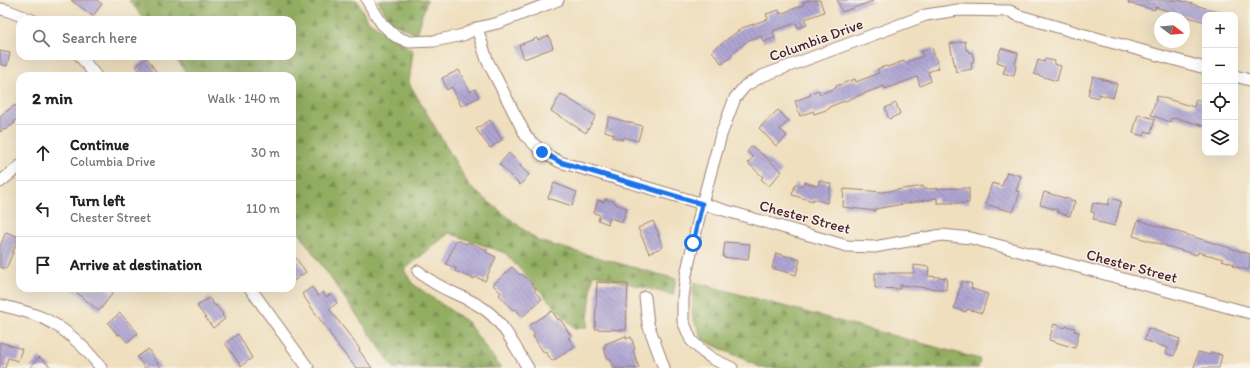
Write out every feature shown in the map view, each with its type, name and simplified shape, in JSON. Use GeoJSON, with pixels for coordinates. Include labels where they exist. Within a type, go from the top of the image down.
{"type":"FeatureCollection","features":[{"type":"Feature","properties":{"kind":"street"},"geometry":{"type":"LineString","coordinates":[[367,0],[382,24],[395,36],[409,42],[434,41],[463,35],[477,28],[498,23],[558,0]]}},
{"type":"Feature","properties":{"kind":"street"},"geometry":{"type":"LineString","coordinates":[[1010,11],[1013,0]]}},
{"type":"Feature","properties":{"kind":"street"},"geometry":{"type":"LineString","coordinates":[[0,9],[22,16]]}},
{"type":"Feature","properties":{"kind":"street","name":"Columbia Drive"},"geometry":{"type":"LineString","coordinates":[[732,368],[713,359],[696,346],[691,340],[683,321],[683,298],[686,275],[702,204],[721,135],[735,98],[745,86],[762,76],[926,15],[958,10],[1010,11],[1078,33],[1202,67]]}},
{"type":"Feature","properties":{"kind":"street","name":"Chester Street"},"geometry":{"type":"LineString","coordinates":[[477,28],[487,60],[526,136],[542,152],[560,162],[847,246],[874,247],[942,235],[971,238],[1250,313]]}},
{"type":"Feature","properties":{"kind":"street"},"geometry":{"type":"LineString","coordinates":[[83,60],[93,72]]}},
{"type":"Feature","properties":{"kind":"street"},"geometry":{"type":"LineString","coordinates":[[1238,77],[1250,80]]}},
{"type":"Feature","properties":{"kind":"street"},"geometry":{"type":"LineString","coordinates":[[0,182],[16,169]]}},
{"type":"Feature","properties":{"kind":"street"},"geometry":{"type":"LineString","coordinates":[[418,271],[430,281],[470,300],[488,312],[500,325],[528,368]]}},
{"type":"Feature","properties":{"kind":"street"},"geometry":{"type":"LineString","coordinates":[[253,292],[308,368]]}},
{"type":"Feature","properties":{"kind":"street"},"geometry":{"type":"LineString","coordinates":[[645,297],[648,324],[664,368]]}},
{"type":"Feature","properties":{"kind":"street"},"geometry":{"type":"LineString","coordinates":[[0,305],[29,313],[57,326],[83,347],[101,368]]}},
{"type":"Feature","properties":{"kind":"green space"},"geometry":{"type":"Polygon","coordinates":[[[129,0],[357,0],[367,20],[413,51],[409,83],[470,187],[538,241],[676,279],[673,295],[593,274],[587,327],[575,329],[505,253],[449,233],[404,270],[413,284],[467,322],[501,368],[394,368],[296,229],[296,72],[186,72],[177,60],[296,60],[296,16],[142,16],[129,0]]]}},
{"type":"Feature","properties":{"kind":"green space"},"geometry":{"type":"Polygon","coordinates":[[[378,0],[427,0],[416,34],[390,22],[378,0]]]}},
{"type":"Feature","properties":{"kind":"green space"},"geometry":{"type":"Polygon","coordinates":[[[694,282],[980,359],[978,368],[762,368],[703,340],[692,315],[694,282]]]}},
{"type":"Feature","properties":{"kind":"building"},"geometry":{"type":"Polygon","coordinates":[[[71,0],[97,0],[102,4],[93,16],[71,0]]]}},
{"type":"Feature","properties":{"kind":"building"},"geometry":{"type":"Polygon","coordinates":[[[809,0],[820,0],[824,12],[805,19],[807,25],[798,28],[796,23],[773,31],[775,38],[763,42],[761,36],[749,40],[731,54],[732,56],[722,64],[712,51],[742,28],[768,19],[766,14],[779,10],[780,14],[804,5],[803,2],[809,0]]]}},
{"type":"Feature","properties":{"kind":"building"},"geometry":{"type":"Polygon","coordinates":[[[837,0],[873,0],[873,1],[842,12],[837,0]]]}},
{"type":"Feature","properties":{"kind":"building"},"geometry":{"type":"Polygon","coordinates":[[[1129,0],[1179,0],[1219,12],[1202,12],[1202,21],[1190,18],[1190,12],[1172,12],[1155,7],[1155,10],[1128,3],[1129,0]]]}},
{"type":"Feature","properties":{"kind":"building"},"geometry":{"type":"Polygon","coordinates":[[[549,36],[553,48],[524,59],[519,45],[537,38],[538,40],[549,36]]]}},
{"type":"Feature","properties":{"kind":"building"},"geometry":{"type":"Polygon","coordinates":[[[965,41],[966,50],[968,50],[969,53],[972,52],[974,62],[971,62],[972,69],[956,72],[950,44],[965,41]]]}},
{"type":"Feature","properties":{"kind":"building"},"geometry":{"type":"Polygon","coordinates":[[[932,48],[939,68],[928,72],[931,81],[920,86],[917,77],[885,89],[884,86],[814,114],[813,111],[800,116],[795,101],[811,95],[810,93],[819,90],[820,94],[855,79],[856,82],[879,73],[877,69],[904,61],[904,63],[923,56],[921,51],[932,48]]]}},
{"type":"Feature","properties":{"kind":"building"},"geometry":{"type":"Polygon","coordinates":[[[1001,48],[1018,53],[1014,76],[1003,73],[1006,65],[997,62],[1001,48]]]}},
{"type":"Feature","properties":{"kind":"building"},"geometry":{"type":"Polygon","coordinates":[[[0,51],[10,53],[7,66],[0,64],[0,51]]]}},
{"type":"Feature","properties":{"kind":"building"},"geometry":{"type":"Polygon","coordinates":[[[1045,59],[1055,61],[1054,64],[1061,66],[1057,81],[1034,74],[1038,60],[1044,62],[1045,59]]]}},
{"type":"Feature","properties":{"kind":"building"},"geometry":{"type":"Polygon","coordinates":[[[144,60],[148,60],[156,72],[140,72],[136,66],[144,60]]]}},
{"type":"Feature","properties":{"kind":"building"},"geometry":{"type":"Polygon","coordinates":[[[459,70],[470,92],[475,89],[479,97],[461,106],[452,87],[447,90],[442,78],[459,70]]]}},
{"type":"Feature","properties":{"kind":"building"},"geometry":{"type":"Polygon","coordinates":[[[1093,76],[1117,84],[1113,98],[1099,94],[1098,98],[1088,95],[1093,76]]]}},
{"type":"Feature","properties":{"kind":"building"},"geometry":{"type":"Polygon","coordinates":[[[561,94],[596,116],[586,133],[551,111],[561,94]]]}},
{"type":"Feature","properties":{"kind":"building"},"geometry":{"type":"Polygon","coordinates":[[[1157,96],[1194,107],[1196,99],[1202,101],[1202,125],[1176,118],[1171,118],[1170,122],[1151,115],[1157,96]]]}},
{"type":"Feature","properties":{"kind":"building"},"geometry":{"type":"Polygon","coordinates":[[[896,103],[900,114],[889,119],[885,108],[896,103]]]}},
{"type":"Feature","properties":{"kind":"building"},"geometry":{"type":"Polygon","coordinates":[[[15,105],[16,106],[15,123],[0,132],[0,116],[15,105]]]}},
{"type":"Feature","properties":{"kind":"building"},"geometry":{"type":"Polygon","coordinates":[[[778,110],[789,121],[780,129],[787,136],[776,146],[759,128],[778,110]]]}},
{"type":"Feature","properties":{"kind":"building"},"geometry":{"type":"Polygon","coordinates":[[[1138,114],[1155,119],[1151,133],[1146,131],[1144,136],[1133,133],[1138,114]]]}},
{"type":"Feature","properties":{"kind":"building"},"geometry":{"type":"Polygon","coordinates":[[[609,117],[642,126],[638,141],[624,137],[623,140],[613,137],[614,134],[605,131],[609,117]]]}},
{"type":"Feature","properties":{"kind":"building"},"geometry":{"type":"Polygon","coordinates":[[[490,120],[502,140],[490,148],[476,129],[490,120]]]}},
{"type":"Feature","properties":{"kind":"building"},"geometry":{"type":"Polygon","coordinates":[[[752,146],[782,171],[769,186],[761,179],[763,177],[748,163],[753,157],[747,152],[752,146]]]}},
{"type":"Feature","properties":{"kind":"building"},"geometry":{"type":"Polygon","coordinates":[[[509,153],[529,175],[520,185],[499,164],[509,153]]]}},
{"type":"Feature","properties":{"kind":"building"},"geometry":{"type":"Polygon","coordinates":[[[1007,172],[1021,176],[1016,191],[1020,192],[1013,212],[985,204],[992,183],[1002,186],[1007,172]]]}},
{"type":"Feature","properties":{"kind":"building"},"geometry":{"type":"Polygon","coordinates":[[[819,180],[831,184],[827,203],[792,195],[796,183],[800,187],[804,182],[818,186],[819,180]]]}},
{"type":"Feature","properties":{"kind":"building"},"geometry":{"type":"Polygon","coordinates":[[[554,183],[577,192],[572,206],[548,198],[554,183]]]}},
{"type":"Feature","properties":{"kind":"building"},"geometry":{"type":"Polygon","coordinates":[[[923,186],[924,189],[969,188],[969,203],[937,203],[937,198],[875,209],[875,211],[843,207],[844,189],[883,192],[923,186]]]}},
{"type":"Feature","properties":{"kind":"building"},"geometry":{"type":"Polygon","coordinates":[[[1044,192],[1075,201],[1070,216],[1057,212],[1058,210],[1040,205],[1044,192]]]}},
{"type":"Feature","properties":{"kind":"building"},"geometry":{"type":"Polygon","coordinates":[[[1110,198],[1121,201],[1115,226],[1098,222],[1098,220],[1093,219],[1095,213],[1091,212],[1093,203],[1108,205],[1110,198]]]}},
{"type":"Feature","properties":{"kind":"building"},"geometry":{"type":"Polygon","coordinates":[[[605,199],[627,208],[622,222],[610,218],[608,224],[598,220],[600,215],[594,213],[598,200],[604,202],[605,199]]]}},
{"type":"Feature","properties":{"kind":"building"},"geometry":{"type":"Polygon","coordinates":[[[1138,220],[1250,254],[1250,264],[1248,270],[1233,266],[1234,264],[1222,260],[1223,259],[1198,252],[1197,255],[1133,236],[1138,220]]]}},
{"type":"Feature","properties":{"kind":"building"},"geometry":{"type":"Polygon","coordinates":[[[653,221],[663,247],[649,253],[638,228],[653,221]]]}},
{"type":"Feature","properties":{"kind":"building"},"geometry":{"type":"Polygon","coordinates":[[[6,232],[16,236],[16,244],[6,269],[0,267],[0,246],[6,232]]]}},
{"type":"Feature","properties":{"kind":"building"},"geometry":{"type":"Polygon","coordinates":[[[456,240],[467,244],[468,242],[487,250],[486,252],[496,257],[485,281],[475,277],[474,279],[455,271],[456,268],[446,264],[456,240]]]}},
{"type":"Feature","properties":{"kind":"building"},"geometry":{"type":"Polygon","coordinates":[[[725,242],[750,244],[748,260],[723,257],[725,242]]]}},
{"type":"Feature","properties":{"kind":"building"},"geometry":{"type":"Polygon","coordinates":[[[776,253],[800,260],[796,275],[772,268],[776,253]]]}},
{"type":"Feature","properties":{"kind":"building"},"geometry":{"type":"Polygon","coordinates":[[[296,258],[306,272],[296,279],[296,258]]]}},
{"type":"Feature","properties":{"kind":"building"},"geometry":{"type":"Polygon","coordinates":[[[914,265],[929,267],[928,276],[947,278],[946,290],[900,285],[900,289],[875,288],[875,273],[914,273],[914,265]]]}},
{"type":"Feature","properties":{"kind":"building"},"geometry":{"type":"Polygon","coordinates":[[[512,267],[532,284],[536,289],[534,291],[542,299],[522,317],[515,308],[513,310],[499,295],[501,293],[493,285],[512,267]]]}},
{"type":"Feature","properties":{"kind":"building"},"geometry":{"type":"Polygon","coordinates":[[[962,281],[972,284],[971,288],[973,289],[988,294],[982,313],[967,309],[966,312],[954,308],[962,281]]]}},
{"type":"Feature","properties":{"kind":"building"},"geometry":{"type":"Polygon","coordinates":[[[597,282],[628,284],[626,330],[595,329],[597,282]]]}},
{"type":"Feature","properties":{"kind":"building"},"geometry":{"type":"Polygon","coordinates":[[[312,287],[318,296],[323,292],[326,297],[331,294],[337,303],[329,309],[360,349],[359,350],[372,368],[356,368],[334,341],[302,294],[312,287]]]}},
{"type":"Feature","properties":{"kind":"building"},"geometry":{"type":"Polygon","coordinates":[[[76,292],[112,292],[113,293],[99,311],[76,292]]]}},
{"type":"Feature","properties":{"kind":"building"},"geometry":{"type":"Polygon","coordinates":[[[209,298],[223,314],[222,315],[225,319],[213,328],[197,306],[209,298]]]}},
{"type":"Feature","properties":{"kind":"building"},"geometry":{"type":"Polygon","coordinates":[[[552,311],[558,320],[560,319],[571,336],[568,338],[575,347],[552,361],[546,352],[544,353],[533,336],[535,334],[529,325],[552,311]]]}},
{"type":"Feature","properties":{"kind":"building"},"geometry":{"type":"Polygon","coordinates":[[[120,313],[138,333],[127,342],[120,334],[118,335],[108,323],[120,313]]]}},
{"type":"Feature","properties":{"kind":"building"},"geometry":{"type":"Polygon","coordinates":[[[1054,324],[1065,328],[1066,326],[1075,328],[1074,331],[1079,332],[1075,348],[1049,340],[1054,324]]]}},
{"type":"Feature","properties":{"kind":"building"},"geometry":{"type":"Polygon","coordinates":[[[1148,328],[1180,339],[1174,356],[1166,353],[1168,348],[1144,340],[1148,328]]]}},
{"type":"Feature","properties":{"kind":"building"},"geometry":{"type":"Polygon","coordinates":[[[238,334],[252,358],[241,366],[225,343],[238,334]]]}},
{"type":"Feature","properties":{"kind":"building"},"geometry":{"type":"Polygon","coordinates":[[[626,336],[626,339],[631,337],[635,349],[633,350],[639,368],[614,368],[603,347],[606,346],[605,344],[626,336]]]}},
{"type":"Feature","properties":{"kind":"building"},"geometry":{"type":"Polygon","coordinates":[[[0,342],[22,349],[18,361],[8,358],[5,368],[0,368],[0,342]]]}},
{"type":"Feature","properties":{"kind":"building"},"geometry":{"type":"Polygon","coordinates":[[[148,349],[161,368],[145,368],[137,357],[148,349]]]}},
{"type":"Feature","properties":{"kind":"building"},"geometry":{"type":"Polygon","coordinates":[[[1198,352],[1211,355],[1211,352],[1222,355],[1219,368],[1194,368],[1198,352]]]}},
{"type":"Feature","properties":{"kind":"building"},"geometry":{"type":"Polygon","coordinates":[[[39,357],[52,368],[30,368],[39,357]]]}},
{"type":"Feature","properties":{"kind":"route"},"geometry":{"type":"LineString","coordinates":[[542,152],[560,162],[702,204],[693,243]]}}]}
